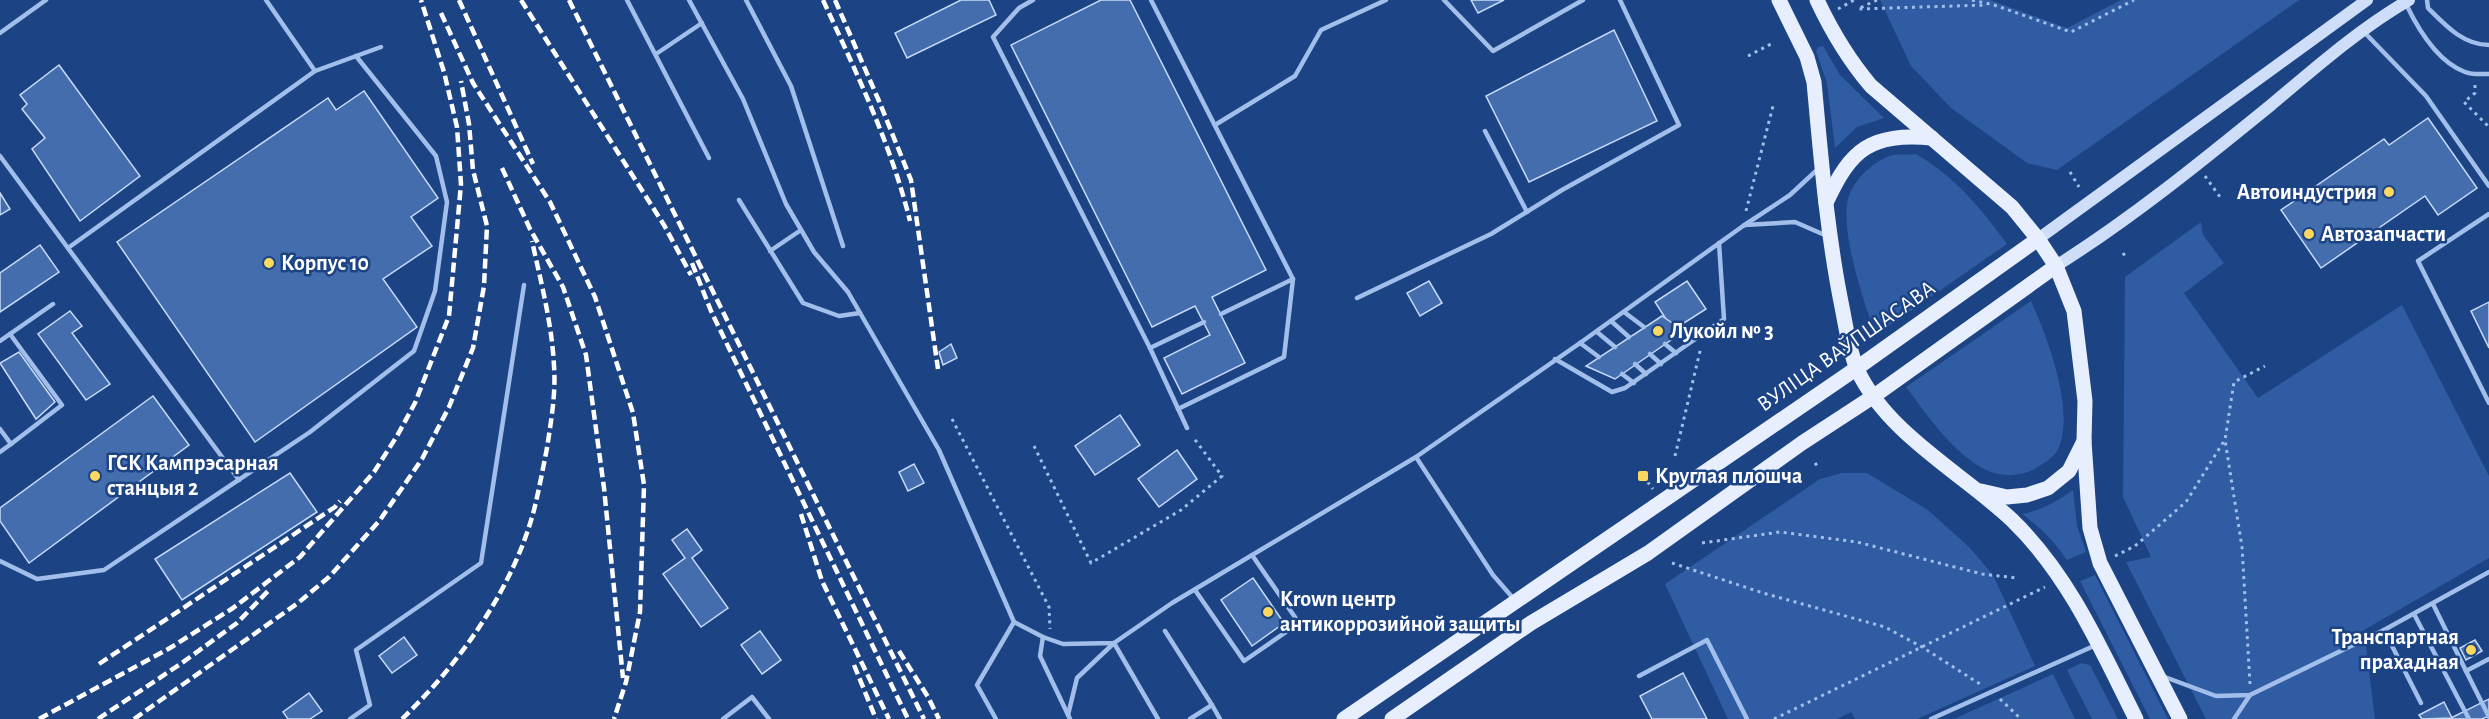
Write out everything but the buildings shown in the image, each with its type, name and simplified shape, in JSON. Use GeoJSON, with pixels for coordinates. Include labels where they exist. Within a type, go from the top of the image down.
{"type":"FeatureCollection","features":[{"type":"Feature","properties":{"kind":"main road"},"geometry":{"type":"LineString","coordinates":[[1779,0],[1807,57],[1814,82],[1829,237],[1849,340],[1857,368],[1874,396],[1898,424],[2012,520],[2045,555],[2062,579],[2136,719]]}},
{"type":"Feature","properties":{"kind":"main road"},"geometry":{"type":"LineString","coordinates":[[1817,0],[1852,64],[1872,86],[2012,207],[2056,266],[2074,311],[2079,340],[2085,401],[2084,441],[2090,528],[2100,562],[2180,719]]}},
{"type":"Feature","properties":{"kind":"main road","name":"ВУЛІЦА ВАЎПШАСАВА"},"geometry":{"type":"LineString","coordinates":[[1344,719],[1857,368],[2367,0]]}},
{"type":"Feature","properties":{"kind":"main road"},"geometry":{"type":"LineString","coordinates":[[1392,719],[1531,623],[1648,553],[2056,266],[2109,232],[2197,165],[2362,30],[2407,1]]}},
{"type":"Feature","properties":{"kind":"main road"},"geometry":{"type":"LineString","coordinates":[[1825,204],[1842,170],[1862,150],[1883,139],[1903,136],[1932,138]]}},
{"type":"Feature","properties":{"kind":"main road"},"geometry":{"type":"LineString","coordinates":[[1978,491],[2007,497],[2027,495],[2048,488],[2069,471],[2084,441]]}},
{"type":"Feature","properties":{"kind":"lane"},"geometry":{"type":"LineString","coordinates":[[0,33],[46,0]]}},
{"type":"Feature","properties":{"kind":"lane"},"geometry":{"type":"LineString","coordinates":[[266,0],[315,71]]}},
{"type":"Feature","properties":{"kind":"lane"},"geometry":{"type":"LineString","coordinates":[[627,0],[710,158]]}},
{"type":"Feature","properties":{"kind":"lane"},"geometry":{"type":"LineString","coordinates":[[689,0],[743,99],[786,204],[814,252],[848,292],[939,450],[1014,622],[1043,637],[1063,644],[1114,644]]}},
{"type":"Feature","properties":{"kind":"lane"},"geometry":{"type":"LineString","coordinates":[[746,0],[791,86],[843,246]]}},
{"type":"Feature","properties":{"kind":"lane"},"geometry":{"type":"LineString","coordinates":[[1032,0],[1019,8],[993,37],[1150,348],[1187,428]]}},
{"type":"Feature","properties":{"kind":"lane"},"geometry":{"type":"LineString","coordinates":[[1151,0],[1293,279],[1284,357],[1178,409]]}},
{"type":"Feature","properties":{"kind":"lane"},"geometry":{"type":"LineString","coordinates":[[1215,125],[1295,76],[1321,30],[1386,0]]}},
{"type":"Feature","properties":{"kind":"lane"},"geometry":{"type":"LineString","coordinates":[[1444,0],[1493,51],[1583,0]]}},
{"type":"Feature","properties":{"kind":"lane"},"geometry":{"type":"LineString","coordinates":[[1357,298],[1491,234],[1679,125],[1620,0]]}},
{"type":"Feature","properties":{"kind":"lane"},"geometry":{"type":"LineString","coordinates":[[2427,0],[2428,8],[2455,33],[2469,41],[2489,45]]}},
{"type":"Feature","properties":{"kind":"lane"},"geometry":{"type":"LineString","coordinates":[[2407,1],[2413,20],[2440,55],[2452,66],[2467,74],[2489,74]]}},
{"type":"Feature","properties":{"kind":"lane"},"geometry":{"type":"LineString","coordinates":[[656,54],[702,23]]}},
{"type":"Feature","properties":{"kind":"lane"},"geometry":{"type":"LineString","coordinates":[[2362,30],[2426,96],[2489,186]]}},
{"type":"Feature","properties":{"kind":"lane"},"geometry":{"type":"LineString","coordinates":[[68,248],[315,71],[381,47]]}},
{"type":"Feature","properties":{"kind":"lane"},"geometry":{"type":"LineString","coordinates":[[0,561],[37,579],[104,570],[310,432],[414,351],[435,291],[447,202],[436,156],[356,56]]}},
{"type":"Feature","properties":{"kind":"lane"},"geometry":{"type":"LineString","coordinates":[[1485,131],[1527,212]]}},
{"type":"Feature","properties":{"kind":"lane"},"geometry":{"type":"LineString","coordinates":[[0,156],[239,480]]}},
{"type":"Feature","properties":{"kind":"lane"},"geometry":{"type":"LineString","coordinates":[[1069,717],[1077,678],[1114,644],[1195,590],[1416,458],[1790,195],[1821,166]]}},
{"type":"Feature","properties":{"kind":"lane"},"geometry":{"type":"LineString","coordinates":[[739,200],[803,303],[839,316],[860,313]]}},
{"type":"Feature","properties":{"kind":"lane"},"geometry":{"type":"LineString","coordinates":[[2489,214],[2418,261],[2489,403]]}},
{"type":"Feature","properties":{"kind":"lane"},"geometry":{"type":"LineString","coordinates":[[1743,226],[1795,222],[1829,237]]}},
{"type":"Feature","properties":{"kind":"lane"},"geometry":{"type":"LineString","coordinates":[[770,251],[801,230]]}},
{"type":"Feature","properties":{"kind":"lane"},"geometry":{"type":"LineString","coordinates":[[1555,359],[1612,392],[1634,383],[1705,333],[1724,319],[1719,243]]}},
{"type":"Feature","properties":{"kind":"lane"},"geometry":{"type":"LineString","coordinates":[[1221,314],[1293,279]]}},
{"type":"Feature","properties":{"kind":"lane"},"geometry":{"type":"LineString","coordinates":[[351,719],[370,705],[357,650],[481,563],[524,285]]}},
{"type":"Feature","properties":{"kind":"lane"},"geometry":{"type":"LineString","coordinates":[[0,341],[53,304]]}},
{"type":"Feature","properties":{"kind":"lane"},"geometry":{"type":"LineString","coordinates":[[1624,312],[1644,327]]}},
{"type":"Feature","properties":{"kind":"lane"},"geometry":{"type":"LineString","coordinates":[[1611,321],[1629,337]]}},
{"type":"Feature","properties":{"kind":"lane"},"geometry":{"type":"LineString","coordinates":[[1150,348],[1204,322]]}},
{"type":"Feature","properties":{"kind":"lane"},"geometry":{"type":"LineString","coordinates":[[1597,332],[1615,347]]}},
{"type":"Feature","properties":{"kind":"lane"},"geometry":{"type":"LineString","coordinates":[[0,452],[62,405],[10,334]]}},
{"type":"Feature","properties":{"kind":"lane"},"geometry":{"type":"LineString","coordinates":[[1580,343],[1599,357]]}},
{"type":"Feature","properties":{"kind":"lane"},"geometry":{"type":"LineString","coordinates":[[1665,344],[1676,353]]}},
{"type":"Feature","properties":{"kind":"lane"},"geometry":{"type":"LineString","coordinates":[[1650,354],[1661,364]]}},
{"type":"Feature","properties":{"kind":"lane"},"geometry":{"type":"LineString","coordinates":[[1635,364],[1646,374]]}},
{"type":"Feature","properties":{"kind":"lane"},"geometry":{"type":"LineString","coordinates":[[1622,374],[1634,383]]}},
{"type":"Feature","properties":{"kind":"lane"},"geometry":{"type":"LineString","coordinates":[[0,429],[11,444]]}},
{"type":"Feature","properties":{"kind":"lane"},"geometry":{"type":"LineString","coordinates":[[1416,458],[1493,575],[1515,600]]}},
{"type":"Feature","properties":{"kind":"lane"},"geometry":{"type":"LineString","coordinates":[[1195,590],[1244,661],[1299,623],[1252,555]]}},
{"type":"Feature","properties":{"kind":"lane"},"geometry":{"type":"LineString","coordinates":[[2156,674],[2216,696],[2250,695],[2384,630],[2489,572]]}},
{"type":"Feature","properties":{"kind":"lane"},"geometry":{"type":"LineString","coordinates":[[2433,604],[2489,717]]}},
{"type":"Feature","properties":{"kind":"lane"},"geometry":{"type":"LineString","coordinates":[[2414,614],[2469,719]]}},
{"type":"Feature","properties":{"kind":"lane"},"geometry":{"type":"LineString","coordinates":[[996,719],[977,685],[1014,622]]}},
{"type":"Feature","properties":{"kind":"lane"},"geometry":{"type":"LineString","coordinates":[[2384,630],[2421,704]]}},
{"type":"Feature","properties":{"kind":"lane"},"geometry":{"type":"LineString","coordinates":[[1165,631],[1220,719]]}},
{"type":"Feature","properties":{"kind":"lane"},"geometry":{"type":"LineString","coordinates":[[1043,637],[1040,656],[1069,717]]}},
{"type":"Feature","properties":{"kind":"lane"},"geometry":{"type":"LineString","coordinates":[[1639,675],[1707,640],[1747,719]]}},
{"type":"Feature","properties":{"kind":"lane"},"geometry":{"type":"LineString","coordinates":[[1114,644],[1158,719]]}},
{"type":"Feature","properties":{"kind":"lane"},"geometry":{"type":"LineString","coordinates":[[1931,719],[2098,644]]}},
{"type":"Feature","properties":{"kind":"lane"},"geometry":{"type":"LineString","coordinates":[[2466,670],[2489,659]]}},
{"type":"Feature","properties":{"kind":"lane"},"geometry":{"type":"LineString","coordinates":[[2234,719],[2250,695]]}},
{"type":"Feature","properties":{"kind":"lane"},"geometry":{"type":"LineString","coordinates":[[723,719],[752,697],[769,719]]}},
{"type":"Feature","properties":{"kind":"lane"},"geometry":{"type":"LineString","coordinates":[[1190,719],[1212,705]]}},
{"type":"Feature","properties":{"kind":"path"},"geometry":{"type":"LineString","coordinates":[[1832,13],[1854,0]]}},
{"type":"Feature","properties":{"kind":"path"},"geometry":{"type":"LineString","coordinates":[[1877,0],[1858,9],[1994,5]]}},
{"type":"Feature","properties":{"kind":"path"},"geometry":{"type":"LineString","coordinates":[[1972,0],[1994,5],[2071,32],[2134,0]]}},
{"type":"Feature","properties":{"kind":"path"},"geometry":{"type":"LineString","coordinates":[[1748,56],[1771,44]]}},
{"type":"Feature","properties":{"kind":"path"},"geometry":{"type":"LineString","coordinates":[[2470,82],[2477,89],[2464,102],[2489,127]]}},
{"type":"Feature","properties":{"kind":"path"},"geometry":{"type":"LineString","coordinates":[[1743,226],[1773,106]]}},
{"type":"Feature","properties":{"kind":"path"},"geometry":{"type":"LineString","coordinates":[[2197,165],[2220,197]]}},
{"type":"Feature","properties":{"kind":"path"},"geometry":{"type":"LineString","coordinates":[[2070,172],[2079,187]]}},
{"type":"Feature","properties":{"kind":"path"},"geometry":{"type":"LineString","coordinates":[[2123,253],[2127,259]]}},
{"type":"Feature","properties":{"kind":"path"},"geometry":{"type":"LineString","coordinates":[[1675,456],[1705,333]]}},
{"type":"Feature","properties":{"kind":"path"},"geometry":{"type":"LineString","coordinates":[[2250,695],[2242,547],[2225,440],[2234,382],[2265,366]]}},
{"type":"Feature","properties":{"kind":"path"},"geometry":{"type":"LineString","coordinates":[[1769,394],[1773,400]]}},
{"type":"Feature","properties":{"kind":"path"},"geometry":{"type":"LineString","coordinates":[[952,419],[1049,607],[1051,640]]}},
{"type":"Feature","properties":{"kind":"path"},"geometry":{"type":"LineString","coordinates":[[1034,446],[1091,563],[1181,510],[1222,476],[1187,428]]}},
{"type":"Feature","properties":{"kind":"path"},"geometry":{"type":"LineString","coordinates":[[2113,557],[2135,546],[2186,502],[2225,440]]}},
{"type":"Feature","properties":{"kind":"path"},"geometry":{"type":"LineString","coordinates":[[1815,463],[1818,467]]}},
{"type":"Feature","properties":{"kind":"path"},"geometry":{"type":"LineString","coordinates":[[1702,543],[1780,532],[1857,542],[1982,574],[2018,578]]}},
{"type":"Feature","properties":{"kind":"path"},"geometry":{"type":"LineString","coordinates":[[1672,562],[1763,593],[1885,627],[1922,647],[1992,692],[2021,719]]}},
{"type":"Feature","properties":{"kind":"path"},"geometry":{"type":"LineString","coordinates":[[1774,719],[2045,587]]}},
{"type":"Feature","properties":{"kind":"shaded area"},"geometry":{"type":"Polygon","coordinates":[[[1880,0],[1990,0],[2067,28],[2121,0],[2299,0],[2057,170],[2027,163],[1951,108],[1911,66],[1880,0]]]}},
{"type":"Feature","properties":{"kind":"shaded area"},"geometry":{"type":"Polygon","coordinates":[[[1823,46],[1840,75],[1884,118],[1857,127],[1835,148],[1827,83],[1816,51],[1818,47],[1823,46]]]}},
{"type":"Feature","properties":{"kind":"shaded area"},"geometry":{"type":"Polygon","coordinates":[[[1916,154],[1955,183],[2007,244],[1876,335],[1865,305],[1850,248],[1846,213],[1848,199],[1860,178],[1878,162],[1893,155],[1916,154]]]}},
{"type":"Feature","properties":{"kind":"shaded area"},"geometry":{"type":"Polygon","coordinates":[[[2201,222],[2203,235],[2224,263],[2184,293],[2258,398],[2402,305],[2489,476],[2489,558],[2364,630],[2375,719],[2206,719],[2126,562],[2151,557],[2123,497],[2125,277],[2201,222]]]}},
{"type":"Feature","properties":{"kind":"shaded area"},"geometry":{"type":"Polygon","coordinates":[[[2031,301],[2045,334],[2058,375],[2064,417],[2062,435],[2057,451],[2043,464],[2021,474],[2002,475],[1984,469],[1961,453],[1941,432],[1906,387],[2031,301]]]}},
{"type":"Feature","properties":{"kind":"shaded area"},"geometry":{"type":"Polygon","coordinates":[[[1842,473],[1867,473],[1928,510],[1970,548],[1993,575],[2035,666],[1917,719],[1855,719],[1851,712],[1837,719],[1728,719],[1665,584],[1820,479],[1842,473]]]}},
{"type":"Feature","properties":{"kind":"shaded area"},"geometry":{"type":"Polygon","coordinates":[[[2073,490],[2077,526],[2086,552],[2067,560],[2047,535],[2022,514],[2049,505],[2073,490]]]}},
{"type":"Feature","properties":{"kind":"shaded area"},"geometry":{"type":"Polygon","coordinates":[[[2095,575],[2168,719],[2150,719],[2080,581],[2095,575]]]}},
{"type":"Feature","properties":{"kind":"shaded area"},"geometry":{"type":"Polygon","coordinates":[[[2081,663],[2090,665],[2118,719],[2092,719],[2067,670],[2081,663]]]}},
{"type":"Feature","properties":{"kind":"shaded area"},"geometry":{"type":"Polygon","coordinates":[[[2053,674],[2075,719],[1954,719],[2053,674]]]}},
{"type":"Feature","properties":{"kind":"railway"},"geometry":{"type":"LineString","coordinates":[[39,719],[170,648],[233,608],[300,557],[374,472],[415,403],[449,316],[461,184],[457,127],[444,72],[421,0]]}},
{"type":"Feature","properties":{"kind":"railway"},"geometry":{"type":"LineString","coordinates":[[459,0],[533,164]]}},
{"type":"Feature","properties":{"kind":"railway"},"geometry":{"type":"LineString","coordinates":[[521,0],[664,225],[691,275]]}},
{"type":"Feature","properties":{"kind":"railway"},"geometry":{"type":"LineString","coordinates":[[569,0],[924,719]]}},
{"type":"Feature","properties":{"kind":"railway"},"geometry":{"type":"LineString","coordinates":[[823,0],[883,136],[910,221]]}},
{"type":"Feature","properties":{"kind":"railway"},"geometry":{"type":"LineString","coordinates":[[835,0],[911,180],[938,369]]}},
{"type":"Feature","properties":{"kind":"railway"},"geometry":{"type":"LineString","coordinates":[[441,13],[473,83],[550,202],[595,297],[633,413],[644,485],[640,612],[626,682],[614,719]]}},
{"type":"Feature","properties":{"kind":"railway"},"geometry":{"type":"LineString","coordinates":[[134,719],[298,603],[329,577],[380,520],[422,459],[449,407],[473,348],[484,286],[487,226],[473,170],[469,124],[461,81]]}},
{"type":"Feature","properties":{"kind":"railway"},"geometry":{"type":"LineString","coordinates":[[502,168],[530,229],[563,287],[586,355],[604,488],[623,678]]}},
{"type":"Feature","properties":{"kind":"railway"},"geometry":{"type":"LineString","coordinates":[[402,719],[444,674],[482,623],[513,568],[534,510],[549,438],[554,376],[549,319],[532,241]]}},
{"type":"Feature","properties":{"kind":"railway"},"geometry":{"type":"LineString","coordinates":[[692,263],[711,311],[908,719]]}},
{"type":"Feature","properties":{"kind":"railway"},"geometry":{"type":"LineString","coordinates":[[99,664],[335,507],[340,501]]}},
{"type":"Feature","properties":{"kind":"railway"},"geometry":{"type":"LineString","coordinates":[[801,514],[822,581],[889,719]]}},
{"type":"Feature","properties":{"kind":"railway"},"geometry":{"type":"LineString","coordinates":[[98,719],[237,623],[270,589]]}},
{"type":"Feature","properties":{"kind":"railway"},"geometry":{"type":"LineString","coordinates":[[899,651],[939,719]]}},
{"type":"Feature","properties":{"kind":"railway"},"geometry":{"type":"LineString","coordinates":[[854,665],[876,719]]}},
{"type":"Feature","properties":{"kind":"place","name":"Автоиндустрия"},"geometry":{"type":"Point","coordinates":[2389,192]}},
{"type":"Feature","properties":{"kind":"place","name":"Автозапчасти"},"geometry":{"type":"Point","coordinates":[2309,234]}},
{"type":"Feature","properties":{"kind":"place","name":"Корпус 10"},"geometry":{"type":"Point","coordinates":[269,263]}},
{"type":"Feature","properties":{"kind":"place","name":"Лукойл № 3"},"geometry":{"type":"Point","coordinates":[1658,331]}},
{"type":"Feature","properties":{"kind":"place","name":"ГСК Кампрэсарная станцыя 2"},"geometry":{"type":"Point","coordinates":[95,476]}},
{"type":"Feature","properties":{"kind":"place","name":"Круглая плошча"},"geometry":{"type":"Point","coordinates":[1643,476]}},
{"type":"Feature","properties":{"kind":"place","name":"Krown центр антикоррозийной защиты"},"geometry":{"type":"Point","coordinates":[1268,612]}},
{"type":"Feature","properties":{"kind":"place","name":"Транспартная прахадная"},"geometry":{"type":"Point","coordinates":[2471,650]}}]}
